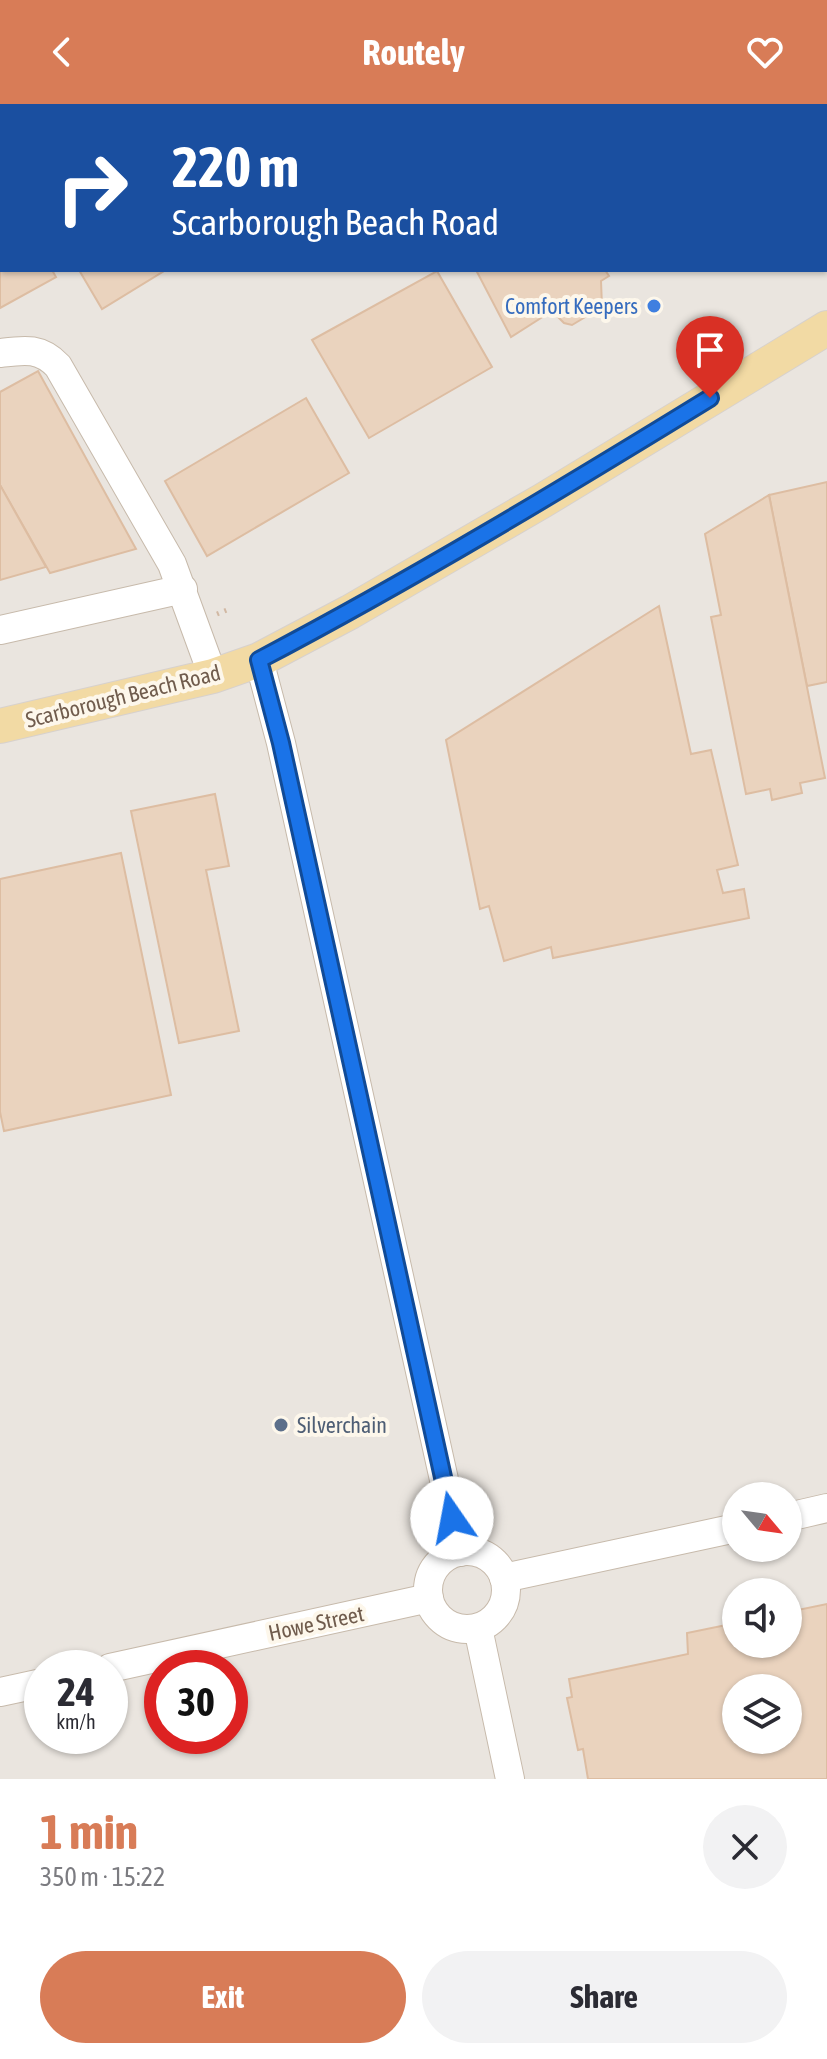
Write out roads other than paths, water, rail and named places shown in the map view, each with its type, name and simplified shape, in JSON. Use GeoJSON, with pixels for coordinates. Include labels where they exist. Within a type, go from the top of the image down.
{"type":"FeatureCollection","features":[{"type":"Feature","properties":{"kind":"main road","name":"Scarborough Beach Road"},"geometry":{"type":"LineString","coordinates":[[0,726],[213,676],[259,660],[350,612],[542,501],[827,328]]}},
{"type":"Feature","properties":{"kind":"street"},"geometry":{"type":"LineString","coordinates":[[0,353],[40,352],[58,366],[172,564],[213,676]]}},
{"type":"Feature","properties":{"kind":"street"},"geometry":{"type":"LineString","coordinates":[[0,630],[183,589]]}},
{"type":"Feature","properties":{"kind":"street"},"geometry":{"type":"LineString","coordinates":[[259,660],[281,743],[460,1552]]}},
{"type":"Feature","properties":{"kind":"street"},"geometry":{"type":"LineString","coordinates":[[802,1514],[827,1508]]}},
{"type":"Feature","properties":{"kind":"street"},"geometry":{"type":"LineString","coordinates":[[504,1578],[722,1531]]}},
{"type":"Feature","properties":{"kind":"street"},"geometry":{"type":"LineString","coordinates":[[471,1551],[492,1560],[504,1578],[504,1602],[498,1614],[478,1628],[447,1624],[432,1608],[429,1598],[432,1574],[448,1556],[460,1552],[471,1551]]}},
{"type":"Feature","properties":{"kind":"street","name":"Howe Street"},"geometry":{"type":"LineString","coordinates":[[128,1664],[429,1598]]}},
{"type":"Feature","properties":{"kind":"street"},"geometry":{"type":"LineString","coordinates":[[478,1628],[510,1779]]}},
{"type":"Feature","properties":{"kind":"street"},"geometry":{"type":"LineString","coordinates":[[0,1692],[24,1687]]}},
{"type":"Feature","properties":{"kind":"place","name":"Comfort Keepers"},"geometry":{"type":"Point","coordinates":[654,306]}},
{"type":"Feature","properties":{"kind":"place","name":"Silverchain"},"geometry":{"type":"Point","coordinates":[281,1425]}}]}
